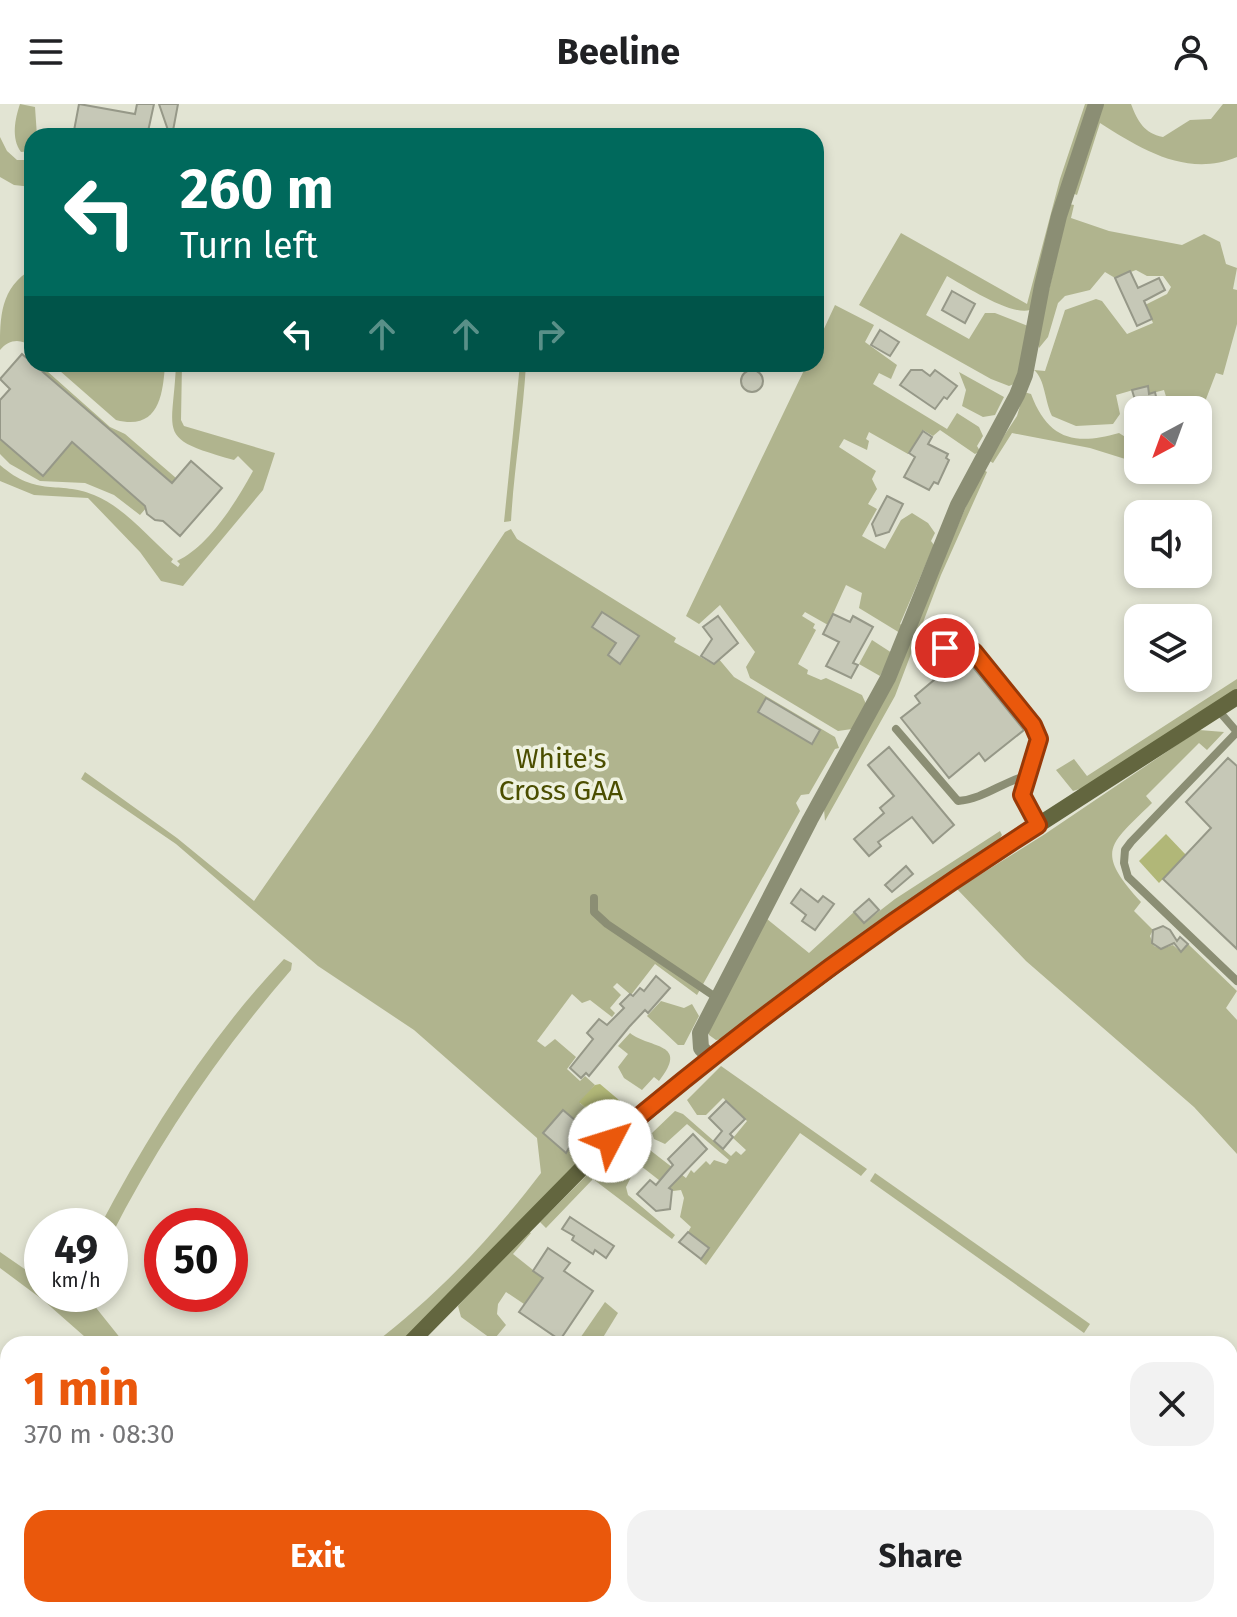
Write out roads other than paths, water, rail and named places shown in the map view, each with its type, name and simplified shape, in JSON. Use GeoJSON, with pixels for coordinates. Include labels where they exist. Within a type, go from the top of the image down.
{"type":"FeatureCollection","features":[{"type":"Feature","properties":{"kind":"main road"},"geometry":{"type":"LineString","coordinates":[[417,1336],[587,1163],[711,1058],[937,890],[1237,697]]}},
{"type":"Feature","properties":{"kind":"street"},"geometry":{"type":"LineString","coordinates":[[711,1058],[698,1041],[717,998],[888,678],[958,505],[1017,395],[1025,375],[1059,216],[1096,104]]}},
{"type":"Feature","properties":{"kind":"lane"},"geometry":{"type":"LineString","coordinates":[[924,667],[945,648],[962,644],[974,652],[1033,725],[1039,739],[1036,756],[1025,776],[1022,795],[1038,825]]}},
{"type":"Feature","properties":{"kind":"lane"},"geometry":{"type":"LineString","coordinates":[[1218,710],[1237,732],[1131,842],[1125,850],[1124,863],[1128,877],[1237,981]]}},
{"type":"Feature","properties":{"kind":"lane"},"geometry":{"type":"LineString","coordinates":[[896,729],[958,801],[975,800],[1008,781],[1025,776]]}},
{"type":"Feature","properties":{"kind":"lane"},"geometry":{"type":"LineString","coordinates":[[594,898],[594,912],[607,924],[717,998]]}},
{"type":"Feature","properties":{"kind":"park label","name":"White's Cross GAA"},"geometry":{"type":"Point","coordinates":[561,774]}}]}
